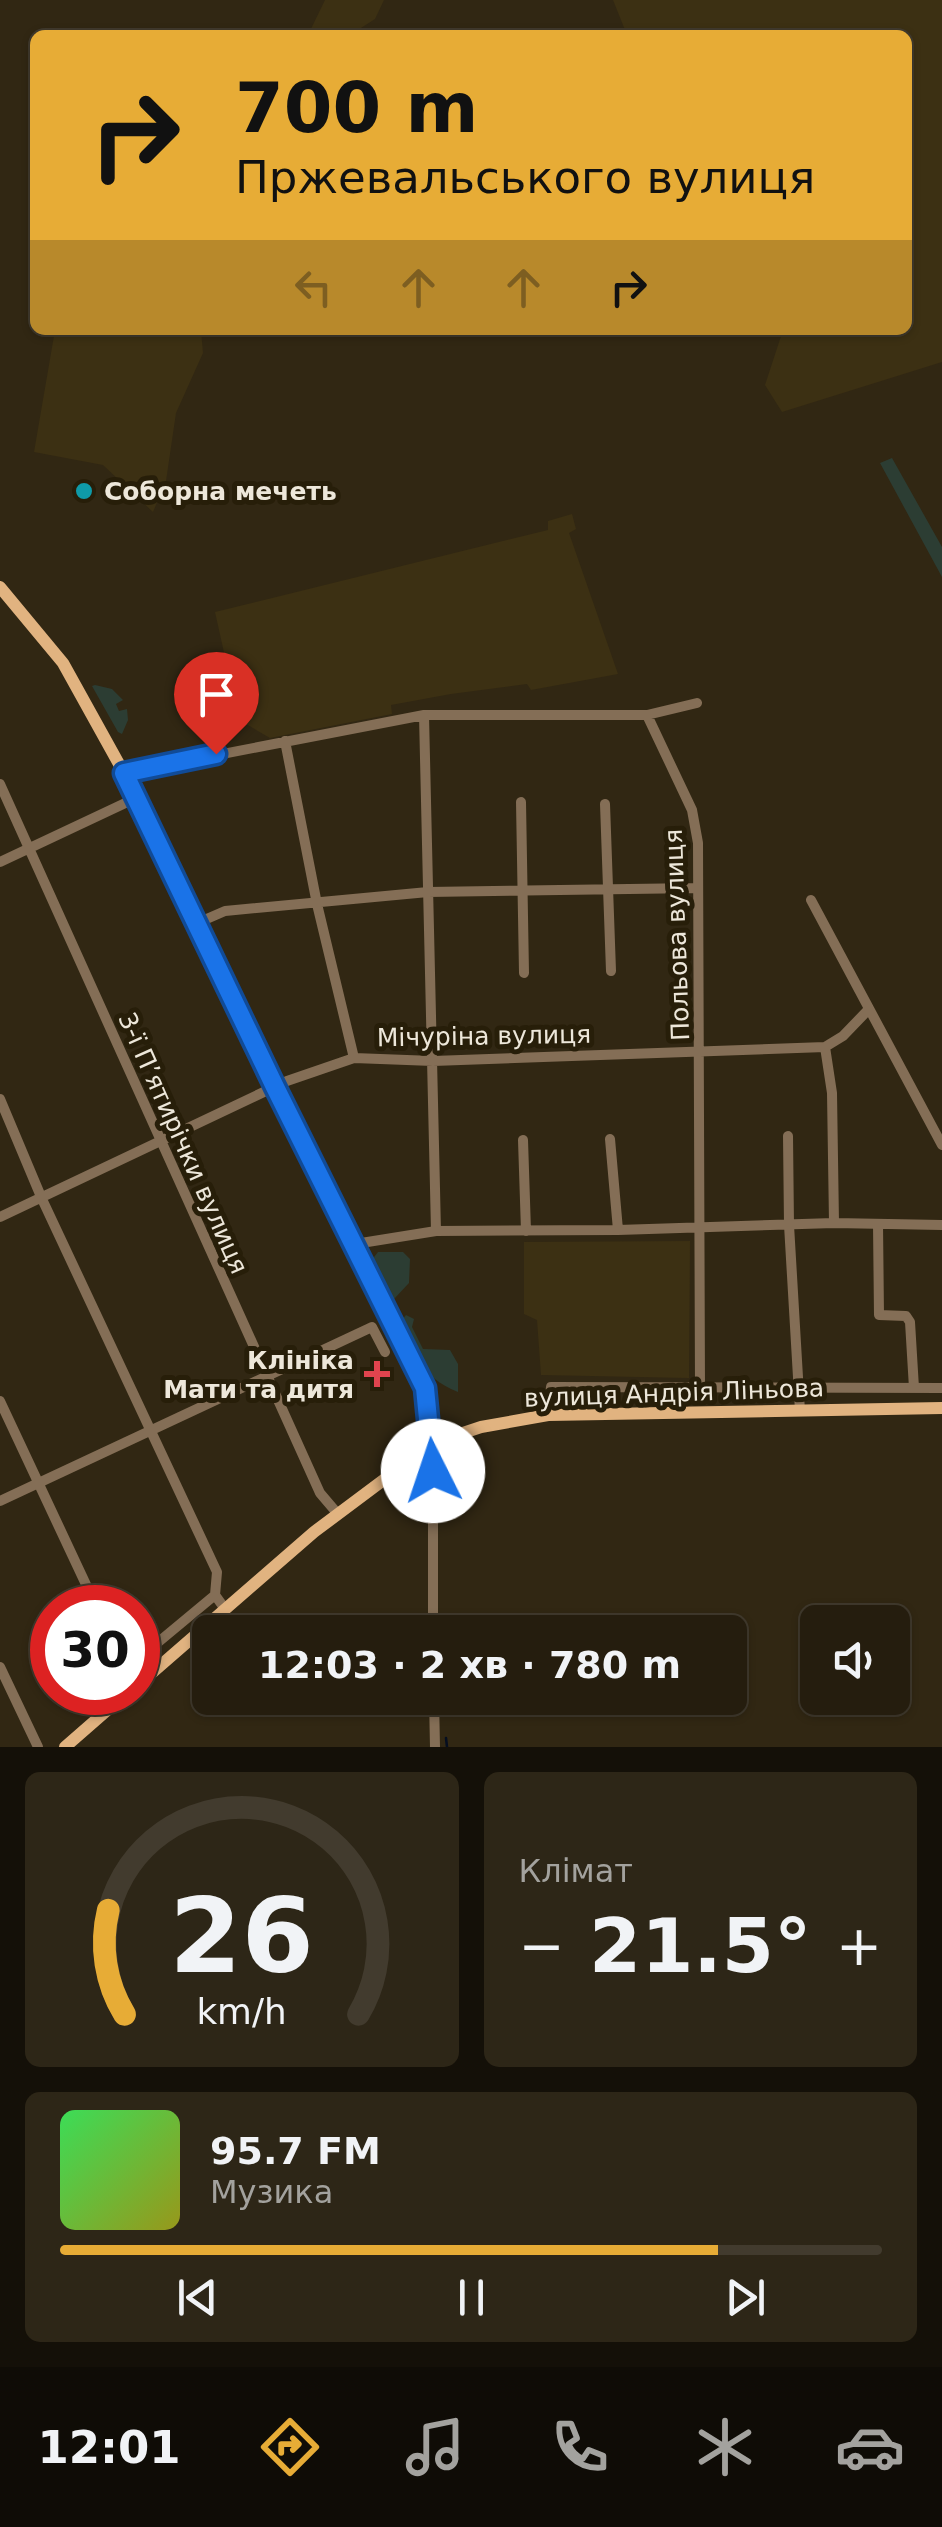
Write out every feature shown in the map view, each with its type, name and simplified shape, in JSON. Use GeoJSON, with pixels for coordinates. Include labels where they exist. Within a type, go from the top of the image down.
{"type":"FeatureCollection","features":[{"type":"Feature","properties":{"kind":"main road"},"geometry":{"type":"LineString","coordinates":[[0,587],[63,664],[124,773],[425,1388],[432,1443]]}},
{"type":"Feature","properties":{"kind":"main road","name":"вулиця Андрія Ліньова"},"geometry":{"type":"LineString","coordinates":[[160,1665],[338,1513],[432,1443],[481,1427],[548,1414],[942,1408]]}},
{"type":"Feature","properties":{"kind":"main road"},"geometry":{"type":"LineString","coordinates":[[65,1747],[102,1715]]}},
{"type":"Feature","properties":{"kind":"street"},"geometry":{"type":"LineString","coordinates":[[124,773],[424,715],[647,716],[697,703]]}},
{"type":"Feature","properties":{"kind":"street"},"geometry":{"type":"LineString","coordinates":[[424,715],[436,1231]]}},
{"type":"Feature","properties":{"kind":"street","name":"Польова вулиця"},"geometry":{"type":"LineString","coordinates":[[647,716],[692,810],[698,843],[700,1387]]}},
{"type":"Feature","properties":{"kind":"street"},"geometry":{"type":"LineString","coordinates":[[285,740],[316,904],[354,1058]]}},
{"type":"Feature","properties":{"kind":"street","name":"3-ї П’ятирічки вулиця"},"geometry":{"type":"LineString","coordinates":[[0,784],[320,1493],[338,1513]]}},
{"type":"Feature","properties":{"kind":"street"},"geometry":{"type":"LineString","coordinates":[[0,862],[136,798]]}},
{"type":"Feature","properties":{"kind":"street"},"geometry":{"type":"LineString","coordinates":[[520,802],[524,974]]}},
{"type":"Feature","properties":{"kind":"street"},"geometry":{"type":"LineString","coordinates":[[606,804],[611,970]]}},
{"type":"Feature","properties":{"kind":"street"},"geometry":{"type":"LineString","coordinates":[[196,924],[225,911],[428,892],[698,888]]}},
{"type":"Feature","properties":{"kind":"street"},"geometry":{"type":"LineString","coordinates":[[810,900],[942,1145]]}},
{"type":"Feature","properties":{"kind":"street"},"geometry":{"type":"LineString","coordinates":[[834,1223],[832,1094],[825,1047],[869,1010]]}},
{"type":"Feature","properties":{"kind":"street","name":"Мічуріна вулиця"},"geometry":{"type":"LineString","coordinates":[[0,1217],[275,1087],[354,1058],[432,1061],[825,1047]]}},
{"type":"Feature","properties":{"kind":"street"},"geometry":{"type":"LineString","coordinates":[[0,1099],[42,1198],[218,1572],[215,1595],[160,1641]]}},
{"type":"Feature","properties":{"kind":"street"},"geometry":{"type":"LineString","coordinates":[[788,1136],[800,1411]]}},
{"type":"Feature","properties":{"kind":"street"},"geometry":{"type":"LineString","coordinates":[[610,1139],[618,1230]]}},
{"type":"Feature","properties":{"kind":"street"},"geometry":{"type":"LineString","coordinates":[[523,1140],[526,1231]]}},
{"type":"Feature","properties":{"kind":"street"},"geometry":{"type":"LineString","coordinates":[[355,1244],[436,1231],[834,1223],[942,1226]]}},
{"type":"Feature","properties":{"kind":"street"},"geometry":{"type":"LineString","coordinates":[[878,1224],[879,1315],[906,1316],[910,1322],[914,1388]]}},
{"type":"Feature","properties":{"kind":"street"},"geometry":{"type":"LineString","coordinates":[[0,1500],[372,1327],[384,1352]]}},
{"type":"Feature","properties":{"kind":"street"},"geometry":{"type":"LineString","coordinates":[[548,1414],[550,1386],[942,1388]]}},
{"type":"Feature","properties":{"kind":"street"},"geometry":{"type":"LineString","coordinates":[[0,1401],[85,1585]]}},
{"type":"Feature","properties":{"kind":"street"},"geometry":{"type":"LineString","coordinates":[[432,1443],[433,1615]]}},
{"type":"Feature","properties":{"kind":"street"},"geometry":{"type":"LineString","coordinates":[[215,1595],[225,1609]]}},
{"type":"Feature","properties":{"kind":"street"},"geometry":{"type":"LineString","coordinates":[[0,1667],[38,1747]]}},
{"type":"Feature","properties":{"kind":"street"},"geometry":{"type":"LineString","coordinates":[[434,1715],[435,1747]]}},
{"type":"Feature","properties":{"kind":"shaded area"},"geometry":{"type":"Polygon","coordinates":[[[325,0],[384,0],[375,19],[358,30],[310,30],[325,0]]]}},
{"type":"Feature","properties":{"kind":"shaded area"},"geometry":{"type":"Polygon","coordinates":[[[613,0],[942,0],[942,362],[782,412],[765,385],[781,335],[912,335],[912,30],[625,30],[613,0]]]}},
{"type":"Feature","properties":{"kind":"shaded area"},"geometry":{"type":"Polygon","coordinates":[[[54,335],[201,335],[203,353],[176,413],[166,481],[153,512],[103,465],[34,452],[54,335]]]}},
{"type":"Feature","properties":{"kind":"shaded area"},"geometry":{"type":"Polygon","coordinates":[[[572,514],[576,529],[569,533],[618,674],[531,690],[527,684],[391,705],[392,714],[270,738],[239,720],[215,612],[548,530],[548,521],[572,514]]]}},
{"type":"Feature","properties":{"kind":"shaded area"},"geometry":{"type":"Polygon","coordinates":[[[690,1241],[689,1378],[541,1375],[537,1320],[524,1314],[524,1242],[690,1241]]]}},
{"type":"Feature","properties":{"kind":"green space"},"geometry":{"type":"Polygon","coordinates":[[[892,458],[942,547],[942,577],[880,463],[892,458]]]}},
{"type":"Feature","properties":{"kind":"green space"},"geometry":{"type":"Polygon","coordinates":[[[92,686],[112,689],[123,700],[116,704],[119,711],[127,709],[128,720],[122,734],[92,686]]]}},
{"type":"Feature","properties":{"kind":"green space"},"geometry":{"type":"Polygon","coordinates":[[[378,1252],[403,1252],[410,1259],[409,1283],[394,1299],[389,1298],[371,1261],[378,1252]]]}},
{"type":"Feature","properties":{"kind":"green space"},"geometry":{"type":"Polygon","coordinates":[[[406,1315],[414,1319],[412,1327],[423,1349],[450,1350],[458,1364],[458,1392],[435,1379],[421,1364],[401,1321],[406,1315]]]}},
{"type":"Feature","properties":{"kind":"waterway"},"geometry":{"type":"LineString","coordinates":[[446,1738],[447,1747]]}},
{"type":"Feature","properties":{"kind":"place","name":"Соборна мечеть"},"geometry":{"type":"Point","coordinates":[84,491]}},
{"type":"Feature","properties":{"kind":"place","name":"Клініка Мати та дитя"},"geometry":{"type":"Point","coordinates":[377,1374]}},
{"type":"Feature","properties":{"kind":"route"},"geometry":{"type":"LineString","coordinates":[[216,754],[124,773],[425,1388],[433,1471]]}}]}
